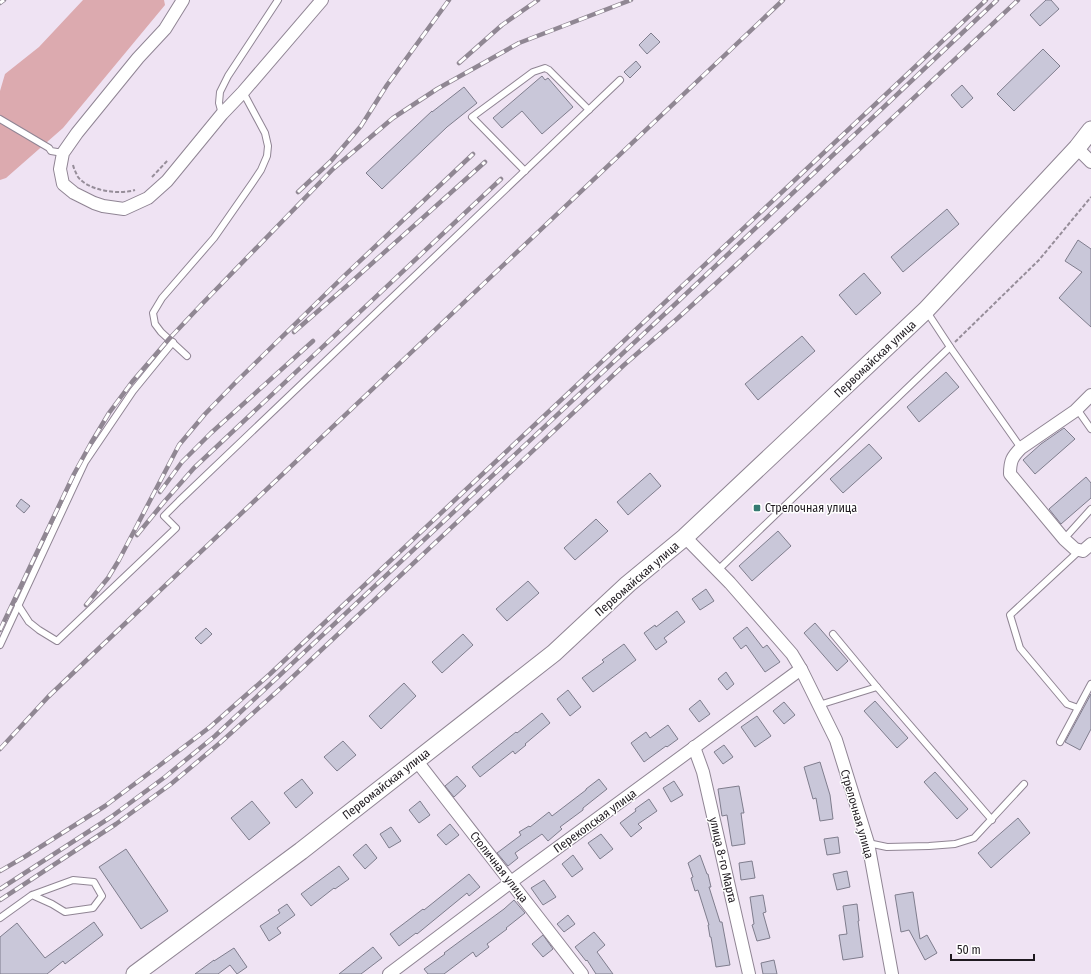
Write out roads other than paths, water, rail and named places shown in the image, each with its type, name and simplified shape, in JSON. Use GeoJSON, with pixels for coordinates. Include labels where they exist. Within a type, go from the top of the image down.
{"type":"FeatureCollection","features":[{"type":"Feature","properties":{"kind":"main road","name":"Первомайская улица"},"geometry":{"type":"LineString","coordinates":[[135,974],[301,850],[554,653],[628,584],[685,537],[926,310],[1077,148],[1091,130]]}},
{"type":"Feature","properties":{"kind":"street"},"geometry":{"type":"LineString","coordinates":[[183,0],[165,29],[138,58],[77,133],[63,153],[60,169],[63,184],[74,193],[103,206],[124,209],[148,198],[167,181],[222,114],[243,92],[322,0]]}},
{"type":"Feature","properties":{"kind":"street"},"geometry":{"type":"LineString","coordinates":[[1077,148],[1091,162]]}},
{"type":"Feature","properties":{"kind":"street"},"geometry":{"type":"LineString","coordinates":[[1091,395],[1077,410],[1021,448],[1014,455],[1010,465],[1010,474],[1064,539],[1075,549],[1083,552],[1091,544]]}},
{"type":"Feature","properties":{"kind":"street","name":"Стрелочная улица"},"geometry":{"type":"LineString","coordinates":[[685,537],[718,570],[792,654],[836,740],[868,843],[892,974]]}},
{"type":"Feature","properties":{"kind":"street","name":"Перекопская улица"},"geometry":{"type":"LineString","coordinates":[[389,974],[511,882],[801,670]]}},
{"type":"Feature","properties":{"kind":"street","name":"улица 8-го Марта"},"geometry":{"type":"LineString","coordinates":[[694,748],[703,772],[749,974]]}},
{"type":"Feature","properties":{"kind":"street","name":"Столичная улица"},"geometry":{"type":"LineString","coordinates":[[416,760],[582,974]]}},
{"type":"Feature","properties":{"kind":"lane"},"geometry":{"type":"LineString","coordinates":[[222,114],[220,92],[228,76],[278,0]]}},
{"type":"Feature","properties":{"kind":"lane"},"geometry":{"type":"LineString","coordinates":[[525,171],[472,117],[533,72],[544,68],[549,70],[589,110]]}},
{"type":"Feature","properties":{"kind":"lane"},"geometry":{"type":"LineString","coordinates":[[18,605],[29,622],[57,641],[176,528],[164,516],[178,501],[620,80]]}},
{"type":"Feature","properties":{"kind":"lane"},"geometry":{"type":"LineString","coordinates":[[187,356],[161,332],[155,324],[153,313],[162,298],[214,238],[261,170],[267,156],[268,146],[265,133],[243,92]]}},
{"type":"Feature","properties":{"kind":"lane"},"geometry":{"type":"LineString","coordinates":[[0,119],[51,151],[63,153]]}},
{"type":"Feature","properties":{"kind":"lane"},"geometry":{"type":"LineString","coordinates":[[926,310],[950,348],[1021,448]]}},
{"type":"Feature","properties":{"kind":"lane"},"geometry":{"type":"LineString","coordinates":[[0,645],[85,462],[133,391],[173,342]]}},
{"type":"Feature","properties":{"kind":"lane"},"geometry":{"type":"LineString","coordinates":[[718,570],[950,348]]}},
{"type":"Feature","properties":{"kind":"lane"},"geometry":{"type":"LineString","coordinates":[[1077,410],[1091,428]]}},
{"type":"Feature","properties":{"kind":"lane"},"geometry":{"type":"LineString","coordinates":[[1064,539],[1091,509]]}},
{"type":"Feature","properties":{"kind":"lane"},"geometry":{"type":"LineString","coordinates":[[1078,708],[1067,704],[1020,648],[1010,615],[1079,551]]}},
{"type":"Feature","properties":{"kind":"lane"},"geometry":{"type":"LineString","coordinates":[[833,634],[992,820]]}},
{"type":"Feature","properties":{"kind":"lane"},"geometry":{"type":"LineString","coordinates":[[1060,742],[1091,684]]}},
{"type":"Feature","properties":{"kind":"lane"},"geometry":{"type":"LineString","coordinates":[[819,705],[877,687]]}},
{"type":"Feature","properties":{"kind":"lane"},"geometry":{"type":"LineString","coordinates":[[868,843],[887,847],[929,846],[955,844],[974,838],[1024,784]]}},
{"type":"Feature","properties":{"kind":"lane"},"geometry":{"type":"LineString","coordinates":[[0,918],[32,895],[73,880],[94,882],[102,896],[94,908],[65,912],[32,895]]}},
{"type":"Feature","properties":{"kind":"railway"},"geometry":{"type":"LineString","coordinates":[[0,3],[4,0]]}},
{"type":"Feature","properties":{"kind":"railway"},"geometry":{"type":"LineString","coordinates":[[298,192],[331,161],[361,126],[387,85],[449,0]]}},
{"type":"Feature","properties":{"kind":"railway"},"geometry":{"type":"LineString","coordinates":[[459,63],[502,25],[538,0]]}},
{"type":"Feature","properties":{"kind":"railway"},"geometry":{"type":"LineString","coordinates":[[0,630],[74,474],[109,413],[132,382],[169,339],[333,169],[393,118],[437,89],[519,43],[631,0]]}},
{"type":"Feature","properties":{"kind":"railway"},"geometry":{"type":"LineString","coordinates":[[0,749],[48,697],[783,0]]}},
{"type":"Feature","properties":{"kind":"railway"},"geometry":{"type":"LineString","coordinates":[[0,871],[105,806],[210,727],[270,674],[986,0]]}},
{"type":"Feature","properties":{"kind":"railway"},"geometry":{"type":"LineString","coordinates":[[0,889],[111,817],[165,777],[215,736],[997,0]]}},
{"type":"Feature","properties":{"kind":"railway"},"geometry":{"type":"LineString","coordinates":[[0,900],[116,824],[171,784],[221,742],[282,687],[624,365],[736,265],[1018,0]]}},
{"type":"Feature","properties":{"kind":"railway"},"geometry":{"type":"LineString","coordinates":[[86,605],[108,578],[119,560],[179,445],[205,414],[343,277],[473,154]]}},
{"type":"Feature","properties":{"kind":"railway"},"geometry":{"type":"LineString","coordinates":[[294,332],[485,162]]}},
{"type":"Feature","properties":{"kind":"railway"},"geometry":{"type":"LineString","coordinates":[[137,535],[194,468],[501,179]]}},
{"type":"Feature","properties":{"kind":"railway"},"geometry":{"type":"LineString","coordinates":[[160,492],[182,462],[211,433],[313,341]]}},
{"type":"Feature","properties":{"kind":"place","name":"Стрелочная улица"},"geometry":{"type":"Point","coordinates":[757,508]}}]}
